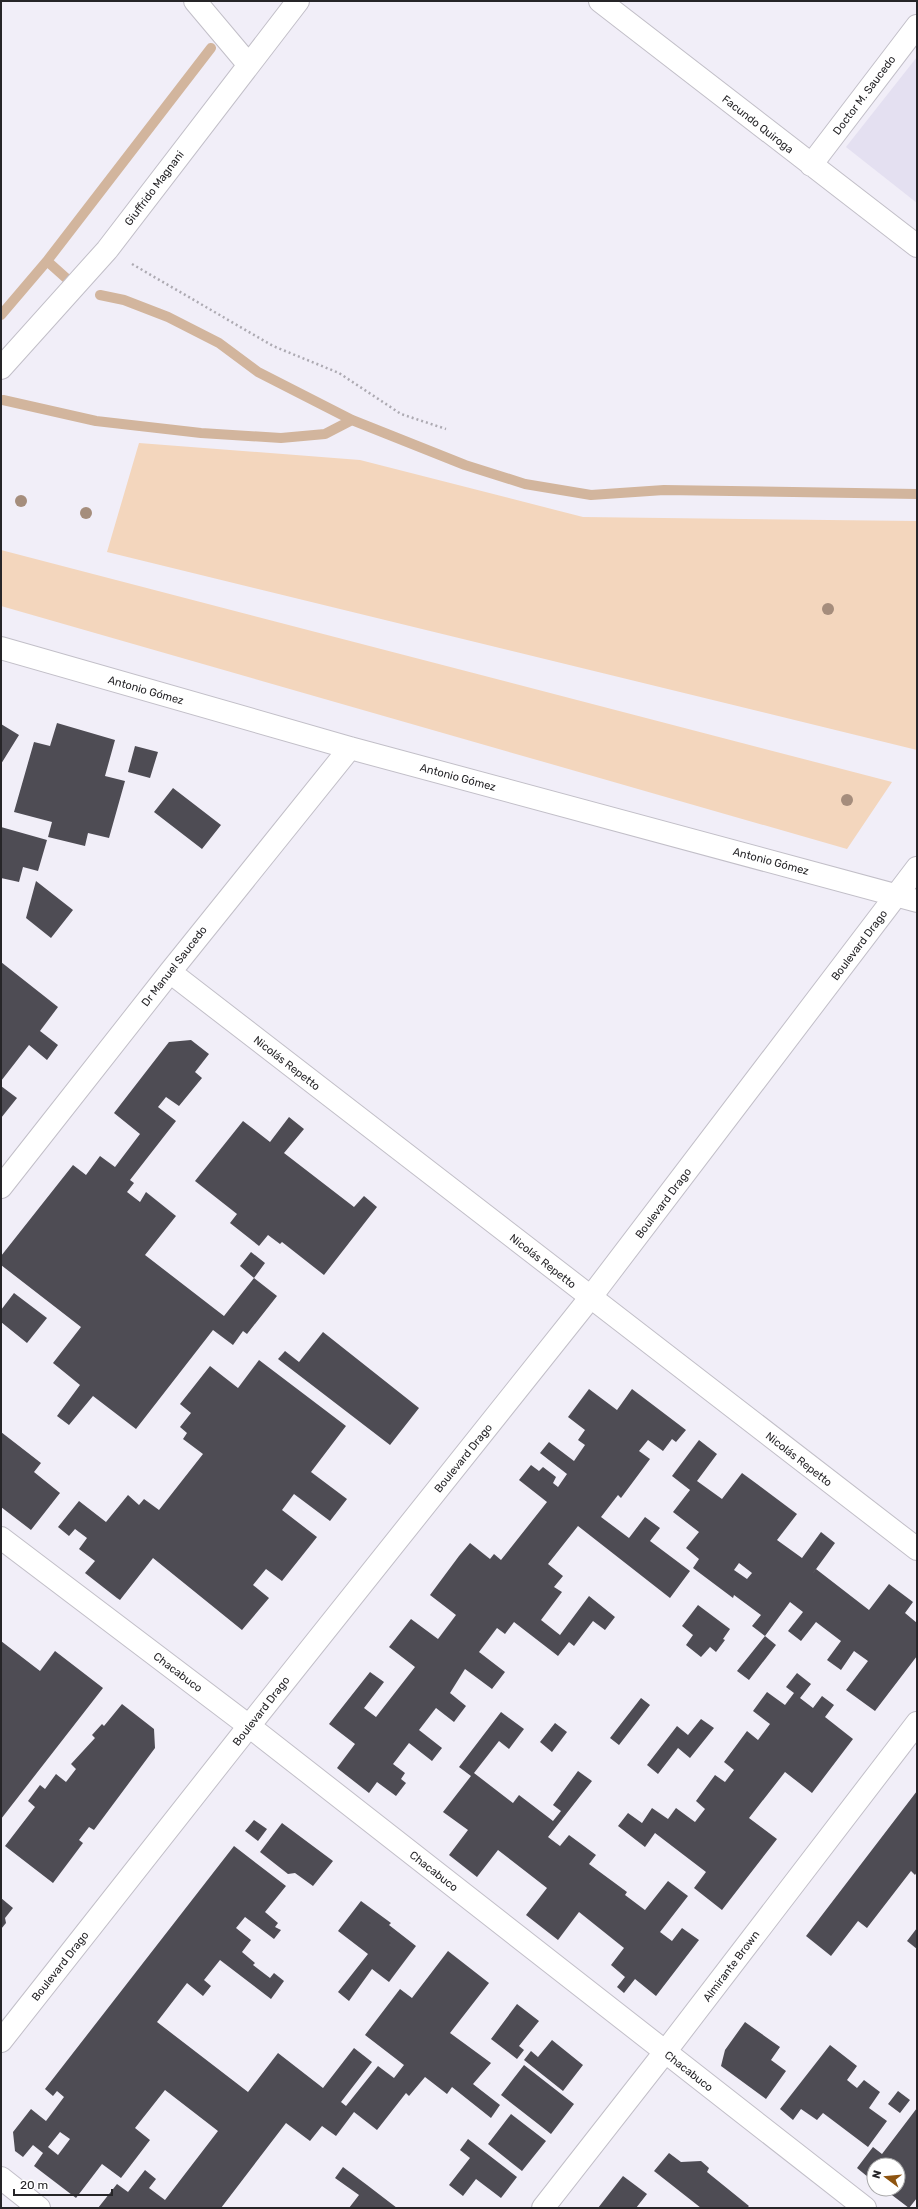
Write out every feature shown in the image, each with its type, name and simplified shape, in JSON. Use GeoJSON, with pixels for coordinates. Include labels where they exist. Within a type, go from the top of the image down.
{"type":"FeatureCollection","features":[{"type":"Feature","properties":{"kind":"street"},"geometry":{"type":"LineString","coordinates":[[195,1],[248,64]]}},
{"type":"Feature","properties":{"kind":"street","name":"Giuffrido Magnani"},"geometry":{"type":"LineString","coordinates":[[2,365],[107,250],[248,64],[298,1]]}},
{"type":"Feature","properties":{"kind":"street","name":"Facundo Quiroga"},"geometry":{"type":"LineString","coordinates":[[600,1],[917,246]]}},
{"type":"Feature","properties":{"kind":"street","name":"Doctor M. Saucedo"},"geometry":{"type":"LineString","coordinates":[[811,165],[917,26]]}},
{"type":"Feature","properties":{"kind":"street","name":"Antonio Gómez"},"geometry":{"type":"LineString","coordinates":[[1,648],[350,748],[907,898]]}},
{"type":"Feature","properties":{"kind":"street","name":"Dr Manuel Saucedo"},"geometry":{"type":"LineString","coordinates":[[1,1187],[170,972],[350,748]]}},
{"type":"Feature","properties":{"kind":"street","name":"Boulevard Drago"},"geometry":{"type":"LineString","coordinates":[[1,2041],[249,1726],[907,898],[917,868]]}},
{"type":"Feature","properties":{"kind":"street","name":"Nicolás Repetto"},"geometry":{"type":"LineString","coordinates":[[170,972],[590,1298],[917,1549]]}},
{"type":"Feature","properties":{"kind":"street","name":"Chacabuco"},"geometry":{"type":"LineString","coordinates":[[1,1538],[249,1726],[864,2208]]}},
{"type":"Feature","properties":{"kind":"street","name":"Almirante Brown"},"geometry":{"type":"LineString","coordinates":[[543,2208],[665,2052],[917,1723]]}},
{"type":"Feature","properties":{"kind":"street"},"geometry":{"type":"LineString","coordinates":[[1,2178],[39,2208]]}},
{"type":"Feature","properties":{"kind":"path"},"geometry":{"type":"LineString","coordinates":[[107,250],[273,346],[339,373],[401,414],[446,429]]}},
{"type":"Feature","properties":{"kind":"shaded area"},"geometry":{"type":"Polygon","coordinates":[[[917,57],[917,203],[846,147],[917,57]]]}},
{"type":"Feature","properties":{"kind":"shaded area"},"geometry":{"type":"Polygon","coordinates":[[[139,443],[360,460],[583,517],[917,521],[917,750],[107,552],[139,443]]]}},
{"type":"Feature","properties":{"kind":"shaded area"},"geometry":{"type":"Polygon","coordinates":[[[1,550],[892,782],[847,849],[1,606],[1,550]]]}},
{"type":"Feature","properties":{"kind":"building"},"geometry":{"type":"Polygon","coordinates":[[[57,723],[115,740],[105,776],[125,781],[109,838],[88,833],[85,846],[48,837],[52,822],[14,812],[34,742],[50,746],[57,723]]]}},
{"type":"Feature","properties":{"kind":"building"},"geometry":{"type":"Polygon","coordinates":[[[1,724],[19,735],[1,764],[1,724]]]}},
{"type":"Feature","properties":{"kind":"building"},"geometry":{"type":"Polygon","coordinates":[[[135,746],[158,752],[150,778],[128,772],[135,746]]]}},
{"type":"Feature","properties":{"kind":"building"},"geometry":{"type":"Polygon","coordinates":[[[173,788],[221,825],[202,849],[154,812],[173,788]]]}},
{"type":"Feature","properties":{"kind":"building"},"geometry":{"type":"Polygon","coordinates":[[[1,827],[47,840],[38,871],[23,867],[19,882],[1,878],[1,827]]]}},
{"type":"Feature","properties":{"kind":"building"},"geometry":{"type":"Polygon","coordinates":[[[36,881],[73,910],[51,938],[26,918],[36,881]]]}},
{"type":"Feature","properties":{"kind":"building"},"geometry":{"type":"Polygon","coordinates":[[[1,962],[58,1007],[40,1031],[58,1045],[47,1060],[29,1045],[1,1081],[1,962]]]}},
{"type":"Feature","properties":{"kind":"building"},"geometry":{"type":"Polygon","coordinates":[[[191,1040],[209,1054],[195,1072],[202,1078],[179,1106],[166,1097],[158,1107],[176,1121],[130,1180],[134,1183],[127,1192],[140,1202],[146,1192],[176,1216],[145,1255],[224,1316],[254,1278],[277,1296],[247,1334],[243,1331],[233,1345],[213,1330],[136,1429],[93,1396],[69,1425],[57,1416],[80,1385],[53,1363],[81,1327],[1,1265],[1,1256],[73,1165],[86,1175],[100,1156],[115,1167],[140,1134],[114,1113],[169,1042],[191,1040]]]}},
{"type":"Feature","properties":{"kind":"building"},"geometry":{"type":"Polygon","coordinates":[[[1,1086],[17,1098],[1,1118],[1,1086]]]}},
{"type":"Feature","properties":{"kind":"building"},"geometry":{"type":"Polygon","coordinates":[[[289,1117],[304,1129],[284,1153],[354,1207],[364,1196],[377,1207],[324,1275],[282,1242],[280,1244],[268,1235],[259,1246],[230,1223],[237,1214],[195,1181],[243,1121],[270,1142],[289,1117]]]}},
{"type":"Feature","properties":{"kind":"building"},"geometry":{"type":"Polygon","coordinates":[[[251,1252],[265,1263],[254,1278],[240,1266],[251,1252]]]}},
{"type":"Feature","properties":{"kind":"building"},"geometry":{"type":"Polygon","coordinates":[[[14,1293],[47,1318],[27,1343],[1,1322],[1,1310],[14,1293]]]}},
{"type":"Feature","properties":{"kind":"building"},"geometry":{"type":"Polygon","coordinates":[[[323,1332],[419,1408],[390,1445],[278,1359],[285,1351],[299,1362],[323,1332]]]}},
{"type":"Feature","properties":{"kind":"building"},"geometry":{"type":"Polygon","coordinates":[[[259,1360],[346,1426],[311,1472],[347,1499],[330,1521],[294,1494],[282,1510],[317,1537],[282,1581],[266,1569],[253,1585],[269,1598],[242,1630],[153,1558],[120,1600],[85,1573],[95,1561],[79,1549],[87,1538],[75,1529],[69,1536],[58,1527],[79,1501],[106,1522],[128,1495],[139,1505],[144,1499],[159,1510],[203,1454],[183,1439],[187,1433],[180,1427],[191,1413],[180,1404],[210,1366],[238,1388],[259,1360]]]}},
{"type":"Feature","properties":{"kind":"building"},"geometry":{"type":"Polygon","coordinates":[[[589,1389],[617,1410],[632,1389],[686,1430],[676,1442],[672,1439],[663,1451],[648,1440],[639,1451],[650,1459],[621,1498],[618,1495],[601,1517],[629,1538],[645,1517],[660,1528],[650,1541],[690,1571],[670,1598],[578,1526],[548,1564],[563,1576],[554,1587],[562,1592],[541,1620],[560,1635],[589,1596],[615,1617],[605,1630],[593,1621],[574,1646],[569,1642],[558,1656],[514,1622],[505,1634],[497,1628],[479,1652],[505,1672],[492,1689],[465,1669],[450,1693],[466,1706],[454,1722],[436,1708],[419,1730],[442,1748],[432,1761],[409,1743],[393,1764],[405,1773],[401,1779],[406,1783],[396,1796],[377,1782],[369,1793],[337,1768],[355,1744],[329,1724],[370,1672],[384,1682],[364,1708],[376,1717],[415,1667],[389,1647],[411,1619],[438,1639],[456,1615],[430,1595],[459,1556],[470,1543],[490,1559],[494,1554],[501,1560],[547,1502],[519,1480],[531,1465],[539,1471],[543,1467],[556,1477],[553,1483],[558,1487],[567,1474],[540,1453],[549,1442],[574,1461],[585,1445],[578,1440],[585,1430],[568,1417],[589,1389]]]}},
{"type":"Feature","properties":{"kind":"building"},"geometry":{"type":"Polygon","coordinates":[[[1,1432],[41,1463],[34,1472],[60,1493],[31,1530],[1,1507],[1,1432]]]}},
{"type":"Feature","properties":{"kind":"building"},"geometry":{"type":"Polygon","coordinates":[[[699,1440],[717,1454],[697,1481],[722,1499],[742,1473],[797,1514],[777,1540],[802,1558],[821,1532],[835,1543],[816,1569],[869,1610],[889,1584],[913,1602],[905,1613],[917,1623],[917,1656],[875,1711],[846,1690],[868,1661],[854,1651],[841,1670],[827,1660],[841,1641],[816,1622],[801,1641],[788,1631],[803,1612],[790,1602],[765,1636],[752,1626],[761,1615],[734,1595],[733,1598],[693,1568],[699,1559],[686,1548],[699,1532],[673,1512],[690,1490],[672,1476],[699,1440]],[[739,1563],[734,1570],[747,1579],[752,1573],[739,1563]]]}},
{"type":"Feature","properties":{"kind":"building"},"geometry":{"type":"Polygon","coordinates":[[[698,1605],[730,1629],[723,1639],[725,1640],[716,1652],[710,1647],[701,1657],[686,1645],[693,1635],[682,1626],[698,1605]]]}},
{"type":"Feature","properties":{"kind":"building"},"geometry":{"type":"Polygon","coordinates":[[[765,1636],[776,1645],[749,1680],[737,1671],[765,1636]]]}},
{"type":"Feature","properties":{"kind":"building"},"geometry":{"type":"Polygon","coordinates":[[[1,1641],[40,1671],[55,1651],[103,1688],[1,1819],[1,1641]]]}},
{"type":"Feature","properties":{"kind":"building"},"geometry":{"type":"Polygon","coordinates":[[[797,1673],[811,1684],[800,1698],[813,1708],[822,1696],[834,1705],[825,1717],[853,1739],[812,1793],[785,1772],[749,1818],[777,1839],[722,1910],[694,1888],[706,1872],[655,1833],[645,1847],[618,1826],[628,1813],[642,1823],[652,1808],[668,1819],[676,1808],[695,1822],[705,1809],[696,1801],[715,1775],[725,1782],[734,1770],[724,1762],[747,1731],[758,1740],[770,1724],[753,1711],[767,1692],[785,1705],[794,1693],[786,1687],[797,1673]]]}},
{"type":"Feature","properties":{"kind":"building"},"geometry":{"type":"Polygon","coordinates":[[[641,1698],[650,1705],[619,1745],[610,1738],[641,1698]]]}},
{"type":"Feature","properties":{"kind":"building"},"geometry":{"type":"Polygon","coordinates":[[[122,1704],[154,1729],[155,1748],[94,1830],[89,1827],[79,1840],[83,1843],[53,1883],[5,1846],[35,1807],[28,1801],[40,1785],[45,1789],[56,1774],[66,1782],[76,1769],[71,1764],[95,1738],[92,1735],[102,1724],[104,1726],[122,1704]]]}},
{"type":"Feature","properties":{"kind":"building"},"geometry":{"type":"Polygon","coordinates":[[[501,1712],[524,1729],[509,1749],[499,1741],[474,1773],[513,1803],[519,1795],[553,1821],[561,1811],[553,1805],[578,1771],[592,1781],[548,1837],[560,1846],[569,1835],[596,1855],[589,1864],[627,1892],[625,1895],[645,1910],[668,1881],[688,1896],[660,1932],[672,1941],[682,1928],[699,1940],[656,1996],[635,1979],[624,1993],[617,1987],[625,1977],[611,1965],[624,1948],[579,1912],[558,1940],[526,1915],[547,1888],[498,1850],[477,1877],[449,1855],[468,1830],[443,1812],[471,1776],[459,1767],[501,1712]]]}},
{"type":"Feature","properties":{"kind":"building"},"geometry":{"type":"Polygon","coordinates":[[[701,1719],[714,1728],[690,1758],[678,1748],[658,1774],[647,1765],[677,1726],[688,1735],[701,1719]]]}},
{"type":"Feature","properties":{"kind":"building"},"geometry":{"type":"Polygon","coordinates":[[[555,1723],[567,1732],[552,1752],[540,1742],[555,1723]]]}},
{"type":"Feature","properties":{"kind":"building"},"geometry":{"type":"Polygon","coordinates":[[[917,1791],[917,1872],[915,1875],[911,1871],[867,1928],[858,1921],[831,1956],[806,1936],[917,1791]]]}},
{"type":"Feature","properties":{"kind":"building"},"geometry":{"type":"Polygon","coordinates":[[[254,1820],[267,1829],[258,1841],[245,1831],[254,1820]]]}},
{"type":"Feature","properties":{"kind":"building"},"geometry":{"type":"Polygon","coordinates":[[[282,1823],[333,1861],[313,1886],[295,1873],[288,1874],[260,1852],[282,1823]]]}},
{"type":"Feature","properties":{"kind":"building"},"geometry":{"type":"Polygon","coordinates":[[[234,1846],[286,1886],[265,1912],[278,1923],[275,1927],[281,1930],[274,1939],[245,1917],[236,1928],[251,1940],[242,1952],[255,1963],[253,1965],[270,1978],[274,1973],[284,1981],[271,1999],[220,1960],[204,1980],[211,1986],[203,1996],[187,1983],[157,2022],[248,2092],[278,2053],[323,2088],[354,2048],[372,2062],[341,2102],[346,2106],[378,2066],[394,2078],[404,2065],[365,2035],[400,1989],[412,1998],[448,1951],[489,1983],[450,2033],[491,2063],[473,2084],[500,2105],[491,2118],[452,2087],[447,2094],[425,2077],[409,2096],[406,2093],[377,2130],[354,2112],[336,2136],[322,2126],[310,2141],[286,2123],[221,2208],[98,2208],[117,2184],[128,2192],[145,2170],[156,2179],[149,2188],[165,2200],[218,2131],[165,2090],[135,2128],[150,2140],[121,2178],[102,2164],[76,2198],[34,2166],[43,2153],[33,2145],[23,2157],[15,2151],[13,2132],[31,2109],[46,2121],[64,2097],[57,2091],[53,2096],[45,2089],[234,1846]],[[60,2132],[48,2147],[58,2155],[70,2139],[60,2132]]]}},
{"type":"Feature","properties":{"kind":"building"},"geometry":{"type":"Polygon","coordinates":[[[1,1898],[13,1908],[5,1918],[6,1923],[1,1929],[1,1898]]]}},
{"type":"Feature","properties":{"kind":"building"},"geometry":{"type":"Polygon","coordinates":[[[361,1901],[391,1923],[389,1925],[416,1946],[389,1982],[372,1969],[349,2001],[338,1992],[368,1954],[338,1931],[361,1901]]]}},
{"type":"Feature","properties":{"kind":"building"},"geometry":{"type":"Polygon","coordinates":[[[917,1928],[917,1949],[907,1941],[917,1928]]]}},
{"type":"Feature","properties":{"kind":"building"},"geometry":{"type":"Polygon","coordinates":[[[517,2004],[539,2021],[519,2046],[524,2050],[517,2059],[491,2039],[517,2004]]]}},
{"type":"Feature","properties":{"kind":"building"},"geometry":{"type":"Polygon","coordinates":[[[745,2022],[780,2047],[771,2060],[786,2071],[766,2099],[721,2066],[725,2050],[745,2022]]]}},
{"type":"Feature","properties":{"kind":"building"},"geometry":{"type":"Polygon","coordinates":[[[552,2040],[583,2065],[563,2091],[524,2060],[531,2051],[538,2057],[552,2040]]]}},
{"type":"Feature","properties":{"kind":"building"},"geometry":{"type":"Polygon","coordinates":[[[830,2045],[857,2066],[847,2080],[857,2088],[864,2080],[880,2092],[869,2108],[887,2121],[868,2147],[823,2113],[817,2120],[801,2109],[793,2120],[780,2109],[830,2045]]]}},
{"type":"Feature","properties":{"kind":"building"},"geometry":{"type":"Polygon","coordinates":[[[524,2065],[574,2104],[551,2134],[501,2095],[524,2065]]]}},
{"type":"Feature","properties":{"kind":"building"},"geometry":{"type":"Polygon","coordinates":[[[898,2091],[910,2100],[900,2113],[888,2104],[898,2091]]]}},
{"type":"Feature","properties":{"kind":"building"},"geometry":{"type":"Polygon","coordinates":[[[917,2108],[917,2198],[909,2208],[895,2197],[906,2197],[906,2157],[866,2157],[866,2175],[857,2168],[873,2147],[882,2154],[917,2108]]]}},
{"type":"Feature","properties":{"kind":"building"},"geometry":{"type":"Polygon","coordinates":[[[511,2114],[546,2141],[522,2171],[488,2144],[511,2114]]]}},
{"type":"Feature","properties":{"kind":"building"},"geometry":{"type":"Polygon","coordinates":[[[468,2139],[517,2177],[501,2198],[476,2179],[463,2196],[449,2185],[470,2158],[460,2150],[468,2139]]]}},
{"type":"Feature","properties":{"kind":"building"},"geometry":{"type":"Polygon","coordinates":[[[669,2153],[681,2162],[701,2161],[709,2168],[707,2172],[749,2206],[747,2208],[701,2208],[654,2171],[669,2153]]]}},
{"type":"Feature","properties":{"kind":"building"},"geometry":{"type":"Polygon","coordinates":[[[343,2167],[397,2208],[349,2208],[359,2195],[335,2178],[343,2167]]]}},
{"type":"Feature","properties":{"kind":"building"},"geometry":{"type":"Polygon","coordinates":[[[623,2176],[647,2194],[636,2208],[598,2208],[623,2176]]]}},
{"type":"Feature","properties":{"kind":"waterway"},"geometry":{"type":"LineString","coordinates":[[47,261],[211,48]]}},
{"type":"Feature","properties":{"kind":"waterway"},"geometry":{"type":"LineString","coordinates":[[1,315],[47,261],[66,278]]}},
{"type":"Feature","properties":{"kind":"waterway"},"geometry":{"type":"LineString","coordinates":[[100,295],[124,300],[168,317],[219,343],[258,372],[352,420],[465,465],[525,484],[591,495],[664,490],[917,494]]}},
{"type":"Feature","properties":{"kind":"waterway"},"geometry":{"type":"LineString","coordinates":[[3,400],[96,421],[201,433],[281,438],[325,434],[352,420]]}}]}
